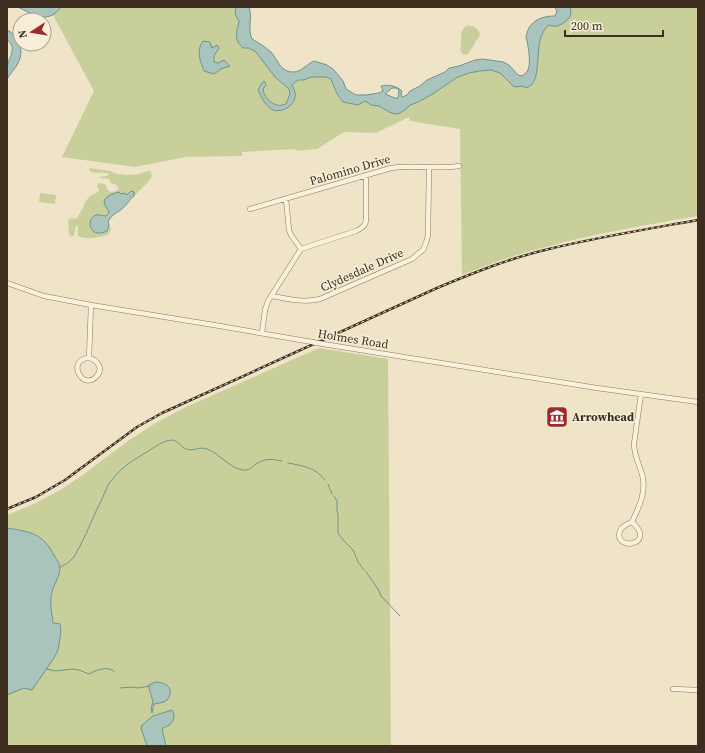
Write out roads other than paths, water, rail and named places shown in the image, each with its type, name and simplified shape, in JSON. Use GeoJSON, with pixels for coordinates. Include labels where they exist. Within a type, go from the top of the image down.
{"type":"FeatureCollection","features":[{"type":"Feature","properties":{"kind":"street","name":"Palomino Drive"},"geometry":{"type":"LineString","coordinates":[[250,209],[395,167],[449,168],[459,166]]}},
{"type":"Feature","properties":{"kind":"street","name":"Clydesdale Drive"},"geometry":{"type":"LineString","coordinates":[[272,296],[297,301],[312,301],[320,299],[412,259],[421,252],[425,246],[428,235],[428,168]]}},
{"type":"Feature","properties":{"kind":"street"},"geometry":{"type":"LineString","coordinates":[[262,333],[265,310],[268,301],[301,249],[358,230],[364,226],[366,222],[366,175]]}},
{"type":"Feature","properties":{"kind":"street"},"geometry":{"type":"LineString","coordinates":[[286,199],[288,230],[301,249]]}},
{"type":"Feature","properties":{"kind":"street","name":"Holmes Road"},"geometry":{"type":"LineString","coordinates":[[7,283],[44,296],[91,305],[465,367],[698,402]]}},
{"type":"Feature","properties":{"kind":"street"},"geometry":{"type":"LineString","coordinates":[[89,358],[91,305]]}},
{"type":"Feature","properties":{"kind":"street"},"geometry":{"type":"LineString","coordinates":[[89,358],[97,361],[100,368],[97,376],[89,380],[81,377],[77,368],[78,364],[82,360],[89,358]]}},
{"type":"Feature","properties":{"kind":"street"},"geometry":{"type":"LineString","coordinates":[[632,522],[637,526],[640,537],[637,542],[628,544],[623,542],[620,531],[622,527],[632,522],[641,501],[643,492],[643,476],[634,452],[640,394]]}},
{"type":"Feature","properties":{"kind":"street"},"geometry":{"type":"LineString","coordinates":[[673,689],[698,690]]}},
{"type":"Feature","properties":{"kind":"water"},"geometry":{"type":"Polygon","coordinates":[[[18,7],[61,7],[52,15],[52,12],[27,12],[18,7]]]}},
{"type":"Feature","properties":{"kind":"water"},"geometry":{"type":"Polygon","coordinates":[[[236,7],[249,7],[250,31],[252,39],[271,52],[280,65],[290,72],[297,72],[314,61],[327,65],[333,69],[343,81],[346,89],[354,94],[366,95],[379,93],[383,91],[381,86],[389,85],[398,88],[402,91],[402,97],[427,80],[445,72],[449,68],[475,60],[483,59],[503,62],[509,65],[518,75],[522,76],[527,72],[529,65],[528,44],[526,37],[530,26],[539,19],[555,16],[557,11],[555,7],[570,7],[571,12],[570,17],[563,23],[558,26],[549,25],[543,31],[540,40],[535,78],[532,84],[526,88],[523,86],[513,86],[500,73],[491,70],[469,73],[456,78],[431,95],[410,105],[398,114],[389,112],[379,106],[371,105],[365,101],[358,105],[343,102],[337,94],[331,79],[326,77],[312,77],[295,82],[292,85],[295,94],[294,100],[290,106],[284,110],[276,111],[270,109],[264,102],[258,90],[261,84],[264,81],[265,82],[266,85],[263,89],[265,96],[271,102],[278,105],[286,104],[290,94],[289,89],[275,77],[256,52],[249,48],[243,48],[240,45],[236,35],[239,21],[235,14],[236,7]],[[392,88],[385,94],[398,98],[399,90],[392,88]]]}},
{"type":"Feature","properties":{"kind":"water"},"geometry":{"type":"Polygon","coordinates":[[[7,30],[12,34],[12,48],[10,42],[7,40],[7,30]]]}},
{"type":"Feature","properties":{"kind":"water"},"geometry":{"type":"Polygon","coordinates":[[[203,41],[210,42],[212,48],[217,45],[219,48],[214,56],[214,62],[218,63],[224,60],[230,66],[221,69],[214,74],[204,71],[199,52],[203,41]]]}},
{"type":"Feature","properties":{"kind":"water"},"geometry":{"type":"Polygon","coordinates":[[[12,48],[12,52],[21,52],[18,63],[7,79],[7,67],[12,48]]]}},
{"type":"Feature","properties":{"kind":"water"},"geometry":{"type":"Polygon","coordinates":[[[131,191],[134,192],[134,196],[110,219],[108,222],[109,225],[107,231],[97,233],[93,231],[90,224],[93,217],[96,215],[106,216],[109,212],[104,203],[106,198],[119,192],[127,195],[131,191]]]}},
{"type":"Feature","properties":{"kind":"water"},"geometry":{"type":"Polygon","coordinates":[[[7,528],[30,533],[41,538],[58,562],[60,571],[52,592],[51,604],[53,623],[60,624],[61,632],[58,650],[54,658],[32,690],[24,688],[7,695],[7,528]]]}},
{"type":"Feature","properties":{"kind":"water"},"geometry":{"type":"Polygon","coordinates":[[[155,682],[163,683],[168,686],[170,694],[168,699],[165,701],[154,704],[152,713],[151,708],[153,702],[149,685],[155,682]]]}},
{"type":"Feature","properties":{"kind":"water"},"geometry":{"type":"Polygon","coordinates":[[[172,710],[174,716],[173,721],[162,729],[166,746],[147,746],[141,728],[142,725],[153,716],[172,710]]]}},
{"type":"Feature","properties":{"kind":"waterway"},"geometry":{"type":"LineString","coordinates":[[60,567],[69,562],[76,554],[112,479],[130,462],[162,443],[173,440],[189,450],[204,448],[216,454],[229,464],[243,470],[249,469],[259,462],[266,460],[272,459],[282,461]]}},
{"type":"Feature","properties":{"kind":"waterway"},"geometry":{"type":"LineString","coordinates":[[288,463],[304,466],[313,470],[325,480]]}},
{"type":"Feature","properties":{"kind":"waterway"},"geometry":{"type":"LineString","coordinates":[[328,484],[332,494]]}},
{"type":"Feature","properties":{"kind":"waterway"},"geometry":{"type":"LineString","coordinates":[[334,496],[337,501],[338,533],[353,550],[358,562],[364,570]]}},
{"type":"Feature","properties":{"kind":"waterway"},"geometry":{"type":"LineString","coordinates":[[366,572],[381,596],[400,616]]}},
{"type":"Feature","properties":{"kind":"waterway"},"geometry":{"type":"LineString","coordinates":[[46,669],[56,671],[72,669],[89,674],[98,670],[106,669],[115,672]]}},
{"type":"Feature","properties":{"kind":"waterway"},"geometry":{"type":"LineString","coordinates":[[120,688],[150,686]]}},
{"type":"Feature","properties":{"kind":"railway"},"geometry":{"type":"LineString","coordinates":[[7,509],[36,497],[65,480],[137,427],[162,413],[437,288],[492,266],[534,253],[604,237],[698,220]]}},
{"type":"Feature","properties":{"kind":"place","name":"Arrowhead"},"geometry":{"type":"Point","coordinates":[557,417]}}]}
